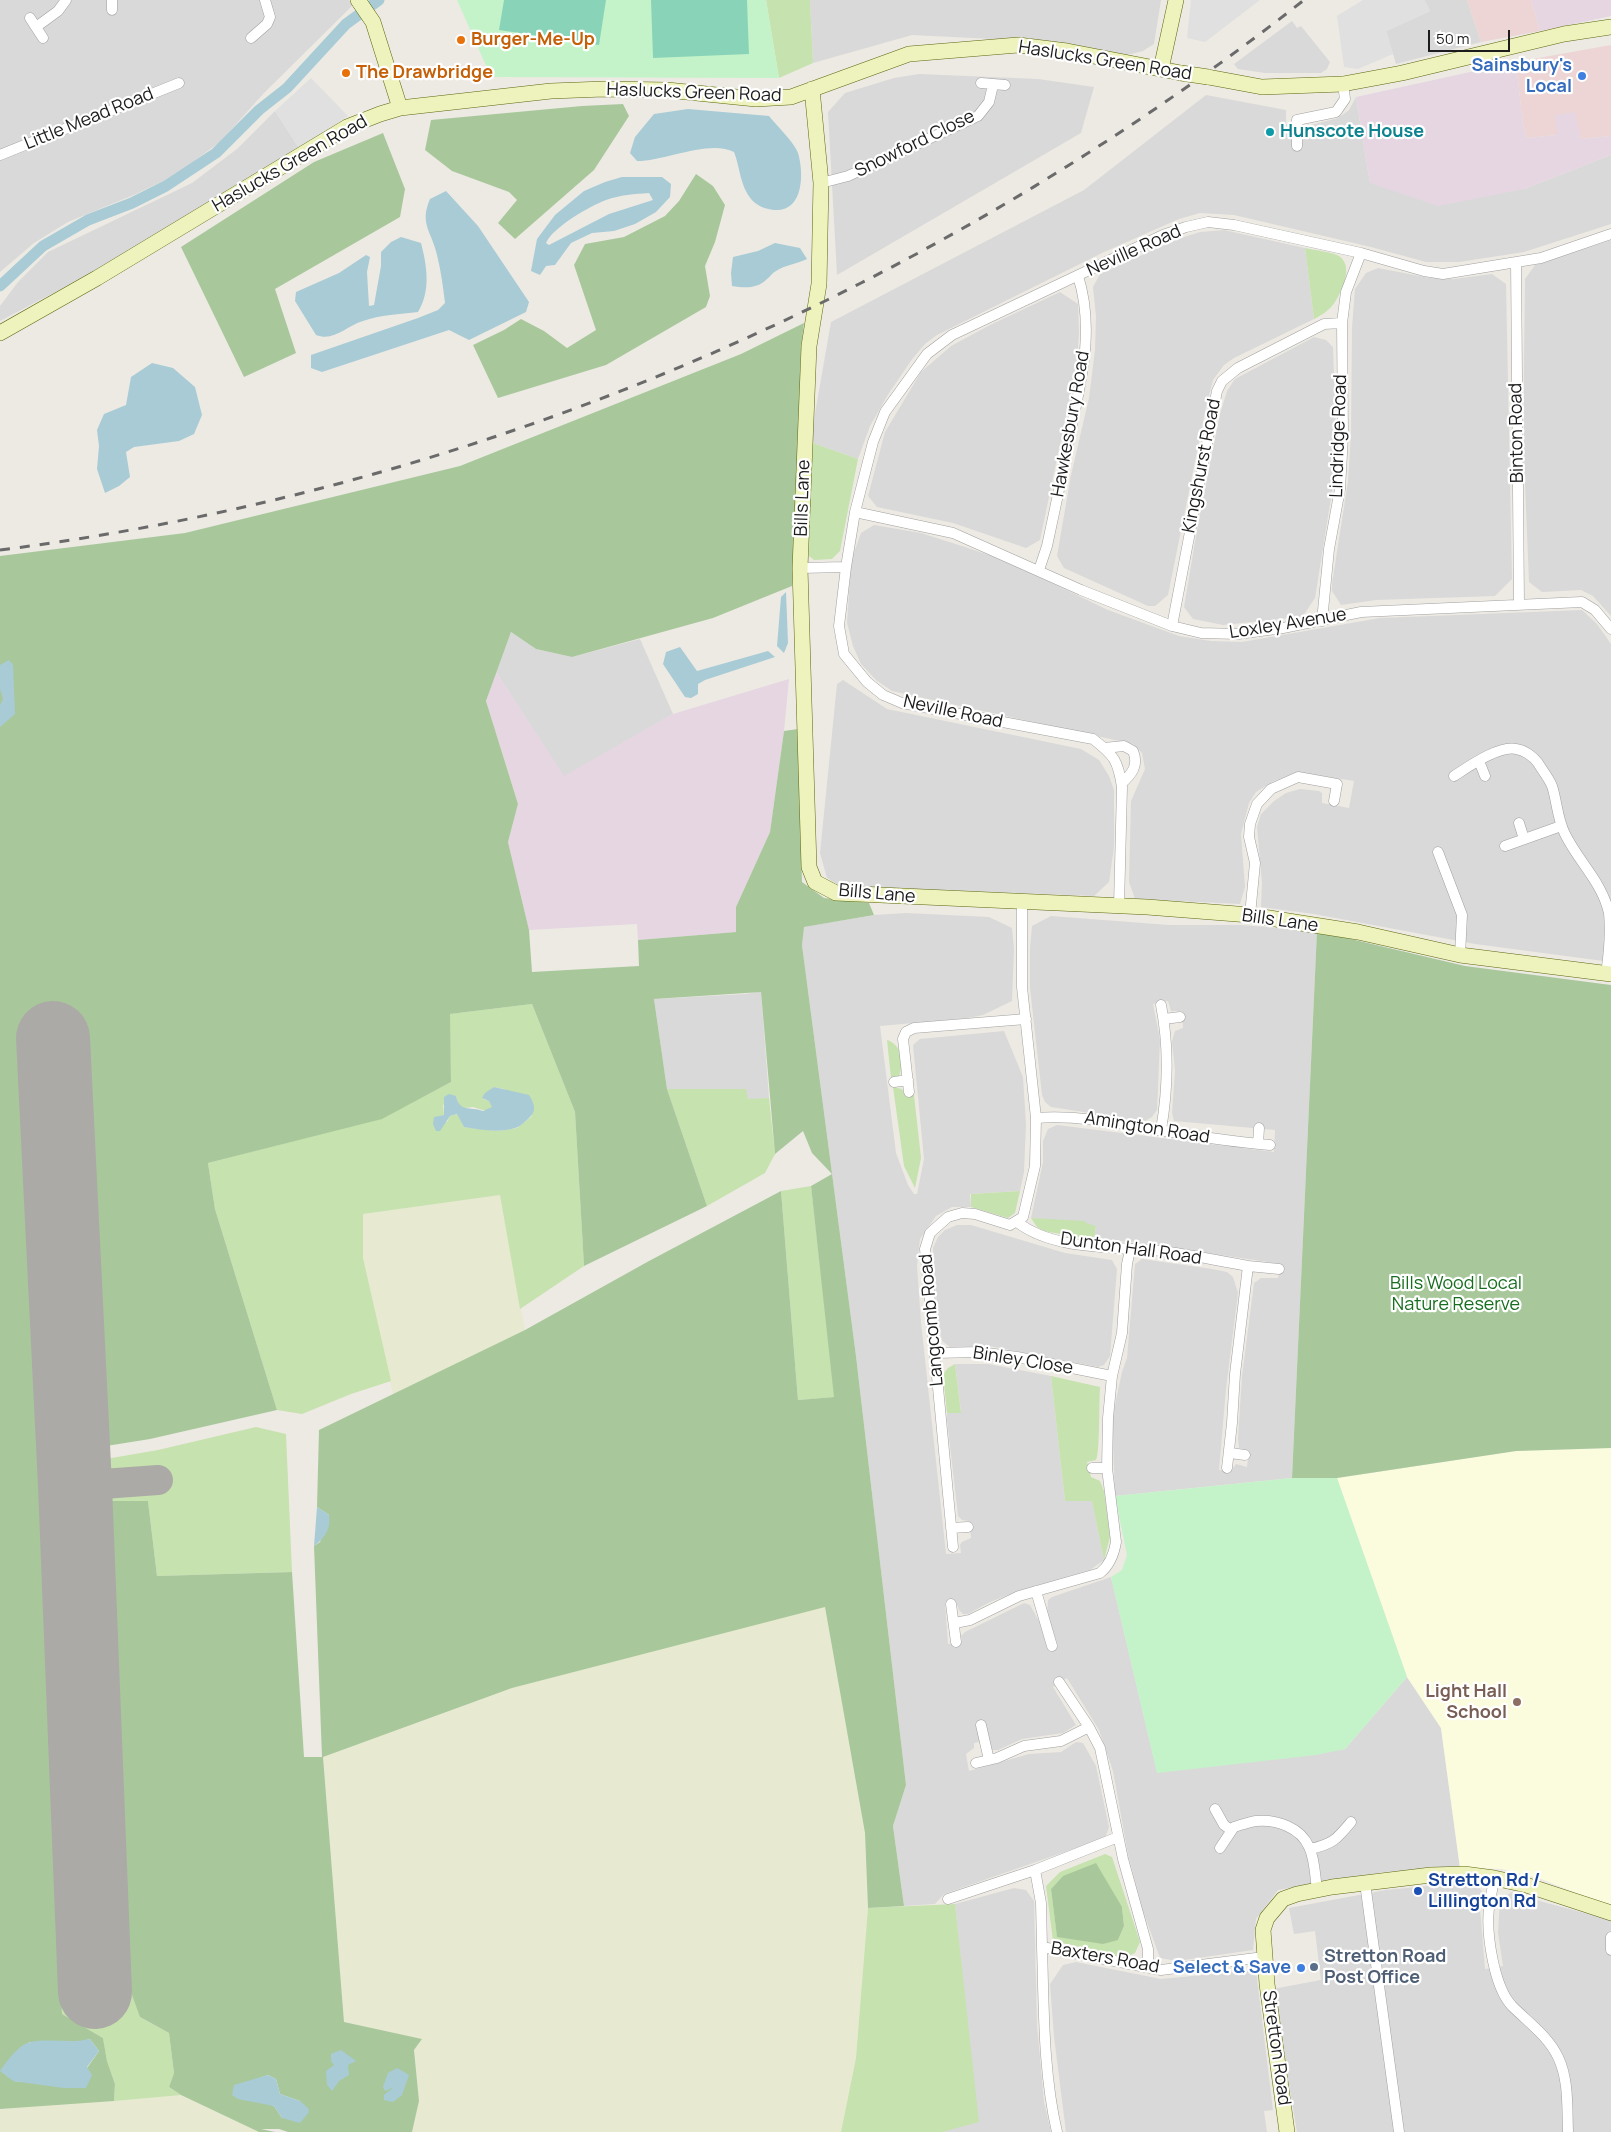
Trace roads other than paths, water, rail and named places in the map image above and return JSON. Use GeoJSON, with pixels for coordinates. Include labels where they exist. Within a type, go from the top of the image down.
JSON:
{"type":"FeatureCollection","features":[{"type":"Feature","properties":{"kind":"street"},"geometry":{"type":"LineString","coordinates":[[36,27],[58,11],[66,0]]}},
{"type":"Feature","properties":{"kind":"street"},"geometry":{"type":"LineString","coordinates":[[250,38],[267,24],[270,17],[265,0]]}},
{"type":"Feature","properties":{"kind":"street"},"geometry":{"type":"LineString","coordinates":[[1161,70],[1176,0]]}},
{"type":"Feature","properties":{"kind":"street"},"geometry":{"type":"LineString","coordinates":[[362,6],[373,22],[400,108]]}},
{"type":"Feature","properties":{"kind":"street"},"geometry":{"type":"LineString","coordinates":[[30,18],[43,38]]}},
{"type":"Feature","properties":{"kind":"street","name":"Haslucks Green Road"},"geometry":{"type":"LineString","coordinates":[[0,333],[97,278],[347,127],[400,108],[551,91],[667,90],[756,99],[791,97],[910,54],[1018,45],[1067,51],[1161,70],[1262,86],[1343,84],[1402,73],[1564,34],[1611,27]]}},
{"type":"Feature","properties":{"kind":"street","name":"Little Mead Road"},"geometry":{"type":"LineString","coordinates":[[0,155],[179,83]]}},
{"type":"Feature","properties":{"kind":"street","name":"Snowford Close"},"geometry":{"type":"LineString","coordinates":[[981,83],[1005,85]]}},
{"type":"Feature","properties":{"kind":"street"},"geometry":{"type":"LineString","coordinates":[[1298,146],[1297,120],[1336,112],[1345,99],[1343,84]]}},
{"type":"Feature","properties":{"kind":"street","name":"Snowford Close"},"geometry":{"type":"LineString","coordinates":[[821,184],[848,176],[978,116],[989,102],[993,85]]}},
{"type":"Feature","properties":{"kind":"street","name":"Bills Lane"},"geometry":{"type":"LineString","coordinates":[[812,89],[821,184],[818,284],[809,346],[800,568],[810,867],[815,882],[836,893],[1119,906],[1250,915],[1358,932],[1460,956],[1609,974]]}},
{"type":"Feature","properties":{"kind":"street","name":"Neville Road"},"geometry":{"type":"LineString","coordinates":[[1119,906],[1122,783],[1120,768],[1104,748],[1093,740],[902,704],[883,695],[867,682],[844,654],[839,626],[846,567],[855,512],[873,442],[885,412],[926,354],[952,335],[1163,235],[1208,222],[1234,225],[1361,253],[1424,271],[1443,274],[1541,258],[1611,234]]}},
{"type":"Feature","properties":{"kind":"street","name":"Lindridge Road"},"geometry":{"type":"LineString","coordinates":[[1322,620],[1329,549],[1340,489],[1343,436],[1342,323],[1346,292],[1361,253]]}},
{"type":"Feature","properties":{"kind":"street","name":"Binton Road"},"geometry":{"type":"LineString","coordinates":[[1516,262],[1519,604]]}},
{"type":"Feature","properties":{"kind":"street","name":"Hawkesbury Road"},"geometry":{"type":"LineString","coordinates":[[1039,570],[1047,546],[1083,376],[1086,332],[1084,297],[1078,276]]}},
{"type":"Feature","properties":{"kind":"street","name":"Kingshurst Road"},"geometry":{"type":"LineString","coordinates":[[1172,626],[1217,391],[1222,380],[1238,368],[1324,324],[1342,323]]}},
{"type":"Feature","properties":{"kind":"street","name":"Loxley Avenue"},"geometry":{"type":"LineString","coordinates":[[855,512],[953,533],[1081,590],[1172,626],[1201,632],[1238,634],[1361,612],[1582,602],[1595,610],[1611,629]]}},
{"type":"Feature","properties":{"kind":"street"},"geometry":{"type":"LineString","coordinates":[[800,568],[846,567]]}},
{"type":"Feature","properties":{"kind":"street","name":"Neville Road"},"geometry":{"type":"LineString","coordinates":[[1104,748],[1124,746],[1133,751],[1136,762],[1135,766],[1122,783]]}},
{"type":"Feature","properties":{"kind":"street"},"geometry":{"type":"LineString","coordinates":[[1454,776],[1498,752],[1514,748],[1525,752],[1536,760],[1551,785],[1561,826],[1575,852],[1597,882],[1609,910],[1611,931],[1609,974]]}},
{"type":"Feature","properties":{"kind":"street"},"geometry":{"type":"LineString","coordinates":[[1479,761],[1485,776]]}},
{"type":"Feature","properties":{"kind":"street"},"geometry":{"type":"LineString","coordinates":[[1250,915],[1255,863],[1250,837],[1250,824],[1257,804],[1271,789],[1298,777],[1337,784],[1334,801]]}},
{"type":"Feature","properties":{"kind":"street"},"geometry":{"type":"LineString","coordinates":[[1519,824],[1524,839]]}},
{"type":"Feature","properties":{"kind":"street"},"geometry":{"type":"LineString","coordinates":[[1505,846],[1561,826]]}},
{"type":"Feature","properties":{"kind":"street"},"geometry":{"type":"LineString","coordinates":[[1438,852],[1462,915],[1460,956]]}},
{"type":"Feature","properties":{"kind":"street"},"geometry":{"type":"LineString","coordinates":[[1016,1222],[1023,1217],[1035,1166],[1036,1118],[1022,987],[1022,901]]}},
{"type":"Feature","properties":{"kind":"street"},"geometry":{"type":"LineString","coordinates":[[1161,1005],[1167,1053],[1165,1106],[1161,1130]]}},
{"type":"Feature","properties":{"kind":"street"},"geometry":{"type":"LineString","coordinates":[[1164,1019],[1180,1017]]}},
{"type":"Feature","properties":{"kind":"street"},"geometry":{"type":"LineString","coordinates":[[909,1092],[903,1039],[906,1032],[914,1028],[1026,1019]]}},
{"type":"Feature","properties":{"kind":"street"},"geometry":{"type":"LineString","coordinates":[[894,1082],[908,1080]]}},
{"type":"Feature","properties":{"kind":"street","name":"Amington Road"},"geometry":{"type":"LineString","coordinates":[[1036,1118],[1064,1116],[1096,1118],[1161,1130],[1270,1145]]}},
{"type":"Feature","properties":{"kind":"street"},"geometry":{"type":"LineString","coordinates":[[1258,1144],[1259,1128]]}},
{"type":"Feature","properties":{"kind":"street","name":"Langcomb Road"},"geometry":{"type":"LineString","coordinates":[[953,1547],[925,1250],[930,1233],[948,1217],[962,1213],[975,1214],[1010,1225],[1016,1222]]}},
{"type":"Feature","properties":{"kind":"street","name":"Dunton Hall Road"},"geometry":{"type":"LineString","coordinates":[[1016,1222],[1024,1228],[1044,1236],[1078,1244],[1167,1252],[1248,1266],[1278,1269]]}},
{"type":"Feature","properties":{"kind":"street"},"geometry":{"type":"LineString","coordinates":[[955,1623],[970,1620],[1019,1596],[1100,1573],[1107,1568],[1114,1553],[1116,1542],[1107,1468],[1112,1376],[1122,1333],[1127,1264],[1130,1250]]}},
{"type":"Feature","properties":{"kind":"street"},"geometry":{"type":"LineString","coordinates":[[1227,1468],[1230,1453],[1235,1374],[1248,1266]]}},
{"type":"Feature","properties":{"kind":"street","name":"Binley Close"},"geometry":{"type":"LineString","coordinates":[[935,1352],[979,1352],[1112,1376]]}},
{"type":"Feature","properties":{"kind":"street"},"geometry":{"type":"LineString","coordinates":[[1230,1453],[1246,1455]]}},
{"type":"Feature","properties":{"kind":"street"},"geometry":{"type":"LineString","coordinates":[[1092,1468],[1107,1468]]}},
{"type":"Feature","properties":{"kind":"street"},"geometry":{"type":"LineString","coordinates":[[951,1528],[968,1527]]}},
{"type":"Feature","properties":{"kind":"street"},"geometry":{"type":"LineString","coordinates":[[1036,1591],[1052,1646]]}},
{"type":"Feature","properties":{"kind":"street"},"geometry":{"type":"LineString","coordinates":[[951,1604],[956,1642]]}},
{"type":"Feature","properties":{"kind":"street"},"geometry":{"type":"LineString","coordinates":[[1059,1682],[1089,1727],[1100,1748],[1118,1837],[1148,1949],[1148,1967]]}},
{"type":"Feature","properties":{"kind":"street"},"geometry":{"type":"LineString","coordinates":[[981,1725],[989,1760]]}},
{"type":"Feature","properties":{"kind":"street"},"geometry":{"type":"LineString","coordinates":[[976,1763],[989,1760],[1024,1746],[1061,1741],[1089,1727]]}},
{"type":"Feature","properties":{"kind":"street"},"geometry":{"type":"LineString","coordinates":[[1216,1809],[1224,1825],[1231,1830]]}},
{"type":"Feature","properties":{"kind":"street"},"geometry":{"type":"LineString","coordinates":[[1220,1848],[1234,1827],[1256,1821],[1270,1822],[1289,1826],[1303,1835],[1310,1849],[1318,1890],[1447,1873],[1494,1878],[1526,1885],[1611,1913]]}},
{"type":"Feature","properties":{"kind":"street"},"geometry":{"type":"LineString","coordinates":[[1310,1849],[1328,1845],[1338,1838],[1351,1822]]}},
{"type":"Feature","properties":{"kind":"street"},"geometry":{"type":"LineString","coordinates":[[948,1899],[1035,1870],[1118,1837]]}},
{"type":"Feature","properties":{"kind":"street"},"geometry":{"type":"LineString","coordinates":[[1035,1870],[1041,1903],[1042,1947]]}},
{"type":"Feature","properties":{"kind":"street"},"geometry":{"type":"LineString","coordinates":[[1494,1878],[1488,1910],[1495,1972],[1502,1994],[1541,2034],[1559,2058],[1564,2072],[1567,2092],[1568,2132]]}},
{"type":"Feature","properties":{"kind":"street"},"geometry":{"type":"LineString","coordinates":[[1365,1883],[1399,2132]]}},
{"type":"Feature","properties":{"kind":"street","name":"Stretton Road"},"geometry":{"type":"LineString","coordinates":[[1287,2132],[1264,1957],[1263,1930],[1266,1918],[1283,1899],[1318,1890]]}},
{"type":"Feature","properties":{"kind":"street"},"geometry":{"type":"LineString","coordinates":[[1611,1937],[1611,1950]]}},
{"type":"Feature","properties":{"kind":"street","name":"Baxters Road"},"geometry":{"type":"LineString","coordinates":[[1057,2132],[1052,2112],[1046,2042],[1042,1947],[1161,1970],[1264,1957]]}},
{"type":"Feature","properties":{"kind":"water"},"geometry":{"type":"Polygon","coordinates":[[[688,109],[769,116],[796,149],[800,161],[800,190],[791,205],[784,209],[774,210],[761,207],[753,201],[747,194],[742,182],[734,152],[724,149],[700,149],[661,158],[637,161],[630,153],[635,137],[654,114],[688,109]]]}},
{"type":"Feature","properties":{"kind":"water"},"geometry":{"type":"Polygon","coordinates":[[[622,177],[662,177],[671,184],[670,197],[656,212],[635,224],[614,231],[592,233],[571,243],[555,265],[546,266],[540,275],[531,271],[537,239],[555,215],[584,191],[622,177]],[[649,193],[606,200],[564,224],[556,230],[546,243],[549,245],[609,214],[653,200],[649,193]]]}},
{"type":"Feature","properties":{"kind":"water"},"geometry":{"type":"Polygon","coordinates":[[[446,191],[478,226],[529,302],[526,312],[469,340],[449,330],[322,372],[311,368],[311,355],[418,318],[438,310],[445,303],[442,279],[435,247],[426,222],[426,215],[430,199],[446,191]]]}},
{"type":"Feature","properties":{"kind":"water"},"geometry":{"type":"Polygon","coordinates":[[[401,237],[421,243],[427,278],[425,296],[418,312],[370,319],[357,323],[334,335],[322,337],[316,335],[295,301],[296,292],[339,273],[366,255],[370,257],[367,272],[369,306],[374,305],[381,266],[381,252],[391,242],[401,237]]]}},
{"type":"Feature","properties":{"kind":"water"},"geometry":{"type":"Polygon","coordinates":[[[775,243],[800,248],[807,259],[779,269],[759,285],[746,287],[732,286],[733,257],[758,251],[775,243]]]}},
{"type":"Feature","properties":{"kind":"water"},"geometry":{"type":"Polygon","coordinates":[[[152,363],[173,368],[195,387],[202,415],[194,434],[179,441],[134,447],[126,452],[130,477],[119,486],[105,493],[97,469],[99,446],[97,430],[104,414],[126,405],[131,377],[152,363]]]}},
{"type":"Feature","properties":{"kind":"water"},"geometry":{"type":"Polygon","coordinates":[[[786,592],[788,643],[784,653],[777,646],[781,597],[786,592]]]}},
{"type":"Feature","properties":{"kind":"water"},"geometry":{"type":"Polygon","coordinates":[[[680,647],[697,671],[768,651],[775,657],[705,680],[698,684],[698,694],[691,698],[685,697],[663,664],[666,652],[680,647]]]}},
{"type":"Feature","properties":{"kind":"water"},"geometry":{"type":"Polygon","coordinates":[[[9,660],[13,665],[15,714],[0,727],[0,705],[3,699],[0,689],[0,665],[9,660]]]}},
{"type":"Feature","properties":{"kind":"water"},"geometry":{"type":"Polygon","coordinates":[[[494,1087],[529,1095],[534,1108],[531,1116],[522,1124],[509,1130],[490,1130],[464,1127],[457,1114],[450,1116],[440,1131],[436,1131],[433,1124],[434,1117],[444,1115],[444,1097],[449,1094],[456,1096],[463,1107],[483,1111],[492,1107],[489,1101],[482,1098],[485,1093],[494,1087]]]}},
{"type":"Feature","properties":{"kind":"water"},"geometry":{"type":"Polygon","coordinates":[[[317,1507],[329,1515],[329,1525],[324,1536],[314,1546],[317,1507]]]}},
{"type":"Feature","properties":{"kind":"water"},"geometry":{"type":"Polygon","coordinates":[[[90,2039],[99,2051],[87,2067],[92,2075],[86,2088],[64,2088],[13,2081],[0,2071],[14,2054],[27,2043],[90,2039]]]}},
{"type":"Feature","properties":{"kind":"water"},"geometry":{"type":"Polygon","coordinates":[[[341,2050],[356,2061],[348,2065],[349,2075],[339,2081],[332,2091],[327,2085],[326,2071],[334,2065],[331,2061],[331,2054],[341,2050]]]}},
{"type":"Feature","properties":{"kind":"water"},"geometry":{"type":"Polygon","coordinates":[[[397,2068],[409,2075],[402,2095],[393,2102],[384,2100],[384,2095],[394,2087],[385,2091],[383,2087],[388,2073],[397,2068]]]}},
{"type":"Feature","properties":{"kind":"water"},"geometry":{"type":"Polygon","coordinates":[[[268,2075],[276,2079],[280,2094],[300,2101],[308,2108],[309,2112],[300,2123],[282,2118],[274,2106],[238,2099],[232,2095],[234,2085],[268,2075]]]}},
{"type":"Feature","properties":{"kind":"waterway"},"geometry":{"type":"LineString","coordinates":[[0,286],[43,246],[88,220],[132,203],[166,186],[216,153],[259,110],[287,88],[346,24],[379,0]]}},
{"type":"Feature","properties":{"kind":"railway"},"geometry":{"type":"LineString","coordinates":[[0,550],[177,521],[351,480],[522,427],[689,363],[851,288],[1008,202],[1159,106],[1304,0]]}},
{"type":"Feature","properties":{"kind":"place","name":"Burger-Me-Up"},"geometry":{"type":"Point","coordinates":[461,40]}},
{"type":"Feature","properties":{"kind":"place","name":"The Drawbridge"},"geometry":{"type":"Point","coordinates":[346,73]}},
{"type":"Feature","properties":{"kind":"place","name":"Sainsbury's Local"},"geometry":{"type":"Point","coordinates":[1582,76]}},
{"type":"Feature","properties":{"kind":"place","name":"Hunscote House"},"geometry":{"type":"Point","coordinates":[1270,132]}},
{"type":"Feature","properties":{"kind":"place","name":"Light Hall School"},"geometry":{"type":"Point","coordinates":[1517,1702]}},
{"type":"Feature","properties":{"kind":"place","name":"Stretton Rd / Lillington Rd"},"geometry":{"type":"Point","coordinates":[1418,1891]}},
{"type":"Feature","properties":{"kind":"place","name":"Stretton Road Post Office"},"geometry":{"type":"Point","coordinates":[1314,1967]}},
{"type":"Feature","properties":{"kind":"place","name":"Select & Save"},"geometry":{"type":"Point","coordinates":[1301,1968]}},
{"type":"Feature","properties":{"kind":"park label","name":"Bills Wood Local Nature Reserve"},"geometry":{"type":"Point","coordinates":[1456,1294]}}]}
